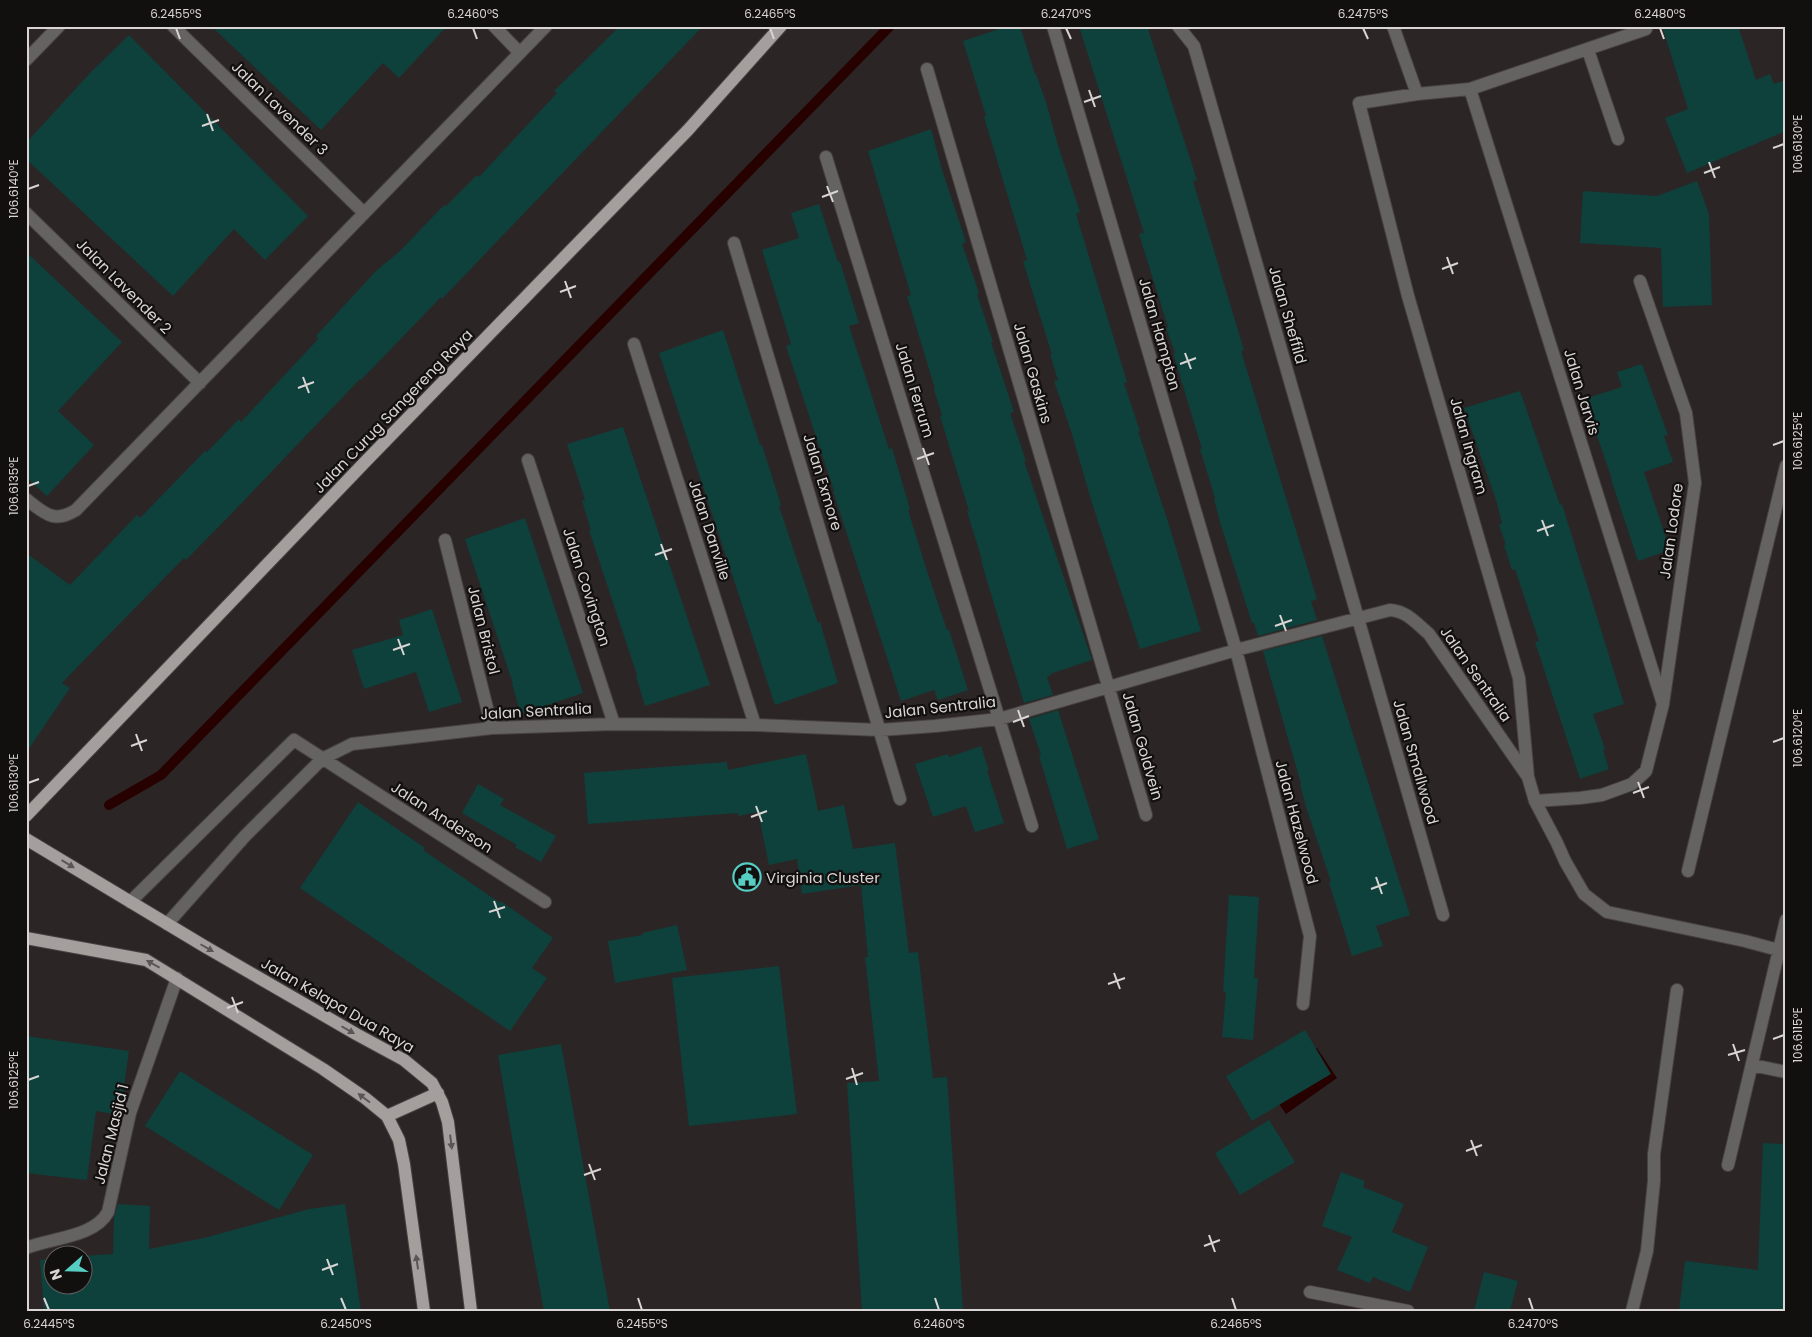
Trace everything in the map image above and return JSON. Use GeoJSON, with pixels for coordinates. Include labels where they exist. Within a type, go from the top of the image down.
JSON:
{"type":"FeatureCollection","features":[{"type":"Feature","properties":{"kind":"main road","name":"Jalan Curug Sangereng Raya"},"geometry":{"type":"LineString","coordinates":[[26,816],[366,461],[688,130],[781,26]]}},
{"type":"Feature","properties":{"kind":"main road","name":"Jalan Kelapa Dua Raya"},"geometry":{"type":"LineString","coordinates":[[26,839],[167,924],[404,1060],[432,1083],[438,1093],[448,1122],[471,1311]]}},
{"type":"Feature","properties":{"kind":"main road"},"geometry":{"type":"LineString","coordinates":[[26,938],[146,960],[323,1069],[366,1098],[387,1116],[399,1140],[404,1164],[424,1311]]}},
{"type":"Feature","properties":{"kind":"main road"},"geometry":{"type":"LineString","coordinates":[[387,1116],[438,1093]]}},
{"type":"Feature","properties":{"kind":"street"},"geometry":{"type":"LineString","coordinates":[[26,60],[59,26]]}},
{"type":"Feature","properties":{"kind":"street","name":"Jalan Lavender 3"},"geometry":{"type":"LineString","coordinates":[[173,26],[364,213]]}},
{"type":"Feature","properties":{"kind":"street"},"geometry":{"type":"LineString","coordinates":[[494,26],[520,52]]}},
{"type":"Feature","properties":{"kind":"street"},"geometry":{"type":"LineString","coordinates":[[26,500],[52,517],[64,516],[76,510],[546,26]]}},
{"type":"Feature","properties":{"kind":"street","name":"Jalan Hampton"},"geometry":{"type":"LineString","coordinates":[[1053,26],[1236,650]]}},
{"type":"Feature","properties":{"kind":"street","name":"Jalan Sheffild"},"geometry":{"type":"LineString","coordinates":[[1178,26],[1194,46],[1358,618]]}},
{"type":"Feature","properties":{"kind":"street"},"geometry":{"type":"LineString","coordinates":[[1393,26],[1417,94],[1470,90],[1646,28]]}},
{"type":"Feature","properties":{"kind":"street"},"geometry":{"type":"LineString","coordinates":[[1588,50],[1618,139]]}},
{"type":"Feature","properties":{"kind":"street","name":"Jalan Gaskins"},"geometry":{"type":"LineString","coordinates":[[927,68],[1108,686]]}},
{"type":"Feature","properties":{"kind":"street","name":"Jalan Jarvis"},"geometry":{"type":"LineString","coordinates":[[1470,90],[1663,704]]}},
{"type":"Feature","properties":{"kind":"street","name":"Jalan Ingram"},"geometry":{"type":"LineString","coordinates":[[1417,94],[1359,103],[1408,296],[1519,678],[1528,777],[1535,801],[1584,894],[1607,912],[1745,941],[1782,951]]}},
{"type":"Feature","properties":{"kind":"street","name":"Jalan Ferrum"},"geometry":{"type":"LineString","coordinates":[[826,157],[1032,826]]}},
{"type":"Feature","properties":{"kind":"street","name":"Jalan Lavender 2"},"geometry":{"type":"LineString","coordinates":[[26,213],[200,383]]}},
{"type":"Feature","properties":{"kind":"street","name":"Jalan Exmore"},"geometry":{"type":"LineString","coordinates":[[734,243],[900,800]]}},
{"type":"Feature","properties":{"kind":"street","name":"Jalan Lodore"},"geometry":{"type":"LineString","coordinates":[[1535,801],[1602,795],[1632,784],[1646,771],[1663,704],[1696,483],[1686,413],[1640,281]]}},
{"type":"Feature","properties":{"kind":"street","name":"Jalan Danville"},"geometry":{"type":"LineString","coordinates":[[634,344],[755,725]]}},
{"type":"Feature","properties":{"kind":"street","name":"Jalan Covington"},"geometry":{"type":"LineString","coordinates":[[528,460],[614,724]]}},
{"type":"Feature","properties":{"kind":"street"},"geometry":{"type":"LineString","coordinates":[[1688,871],[1786,466]]}},
{"type":"Feature","properties":{"kind":"street","name":"Jalan Bristol"},"geometry":{"type":"LineString","coordinates":[[445,540],[492,728]]}},
{"type":"Feature","properties":{"kind":"street","name":"Jalan Sentralia"},"geometry":{"type":"LineString","coordinates":[[167,924],[245,836],[322,759],[352,744],[492,728],[614,724],[755,725],[880,730],[999,719],[1236,650],[1390,610],[1407,615],[1428,634],[1528,777]]}},
{"type":"Feature","properties":{"kind":"street","name":"Jalan Smallwood"},"geometry":{"type":"LineString","coordinates":[[1358,618],[1443,915]]}},
{"type":"Feature","properties":{"kind":"street","name":"Jalan Hazelwood"},"geometry":{"type":"LineString","coordinates":[[1236,650],[1310,936],[1303,1004]]}},
{"type":"Feature","properties":{"kind":"street","name":"Jalan Goldvein"},"geometry":{"type":"LineString","coordinates":[[1108,686],[1146,814]]}},
{"type":"Feature","properties":{"kind":"street","name":"Jalan Anderson"},"geometry":{"type":"LineString","coordinates":[[130,902],[294,740],[545,902]]}},
{"type":"Feature","properties":{"kind":"street"},"geometry":{"type":"LineString","coordinates":[[1728,1165],[1782,951],[1786,920]]}},
{"type":"Feature","properties":{"kind":"street","name":"Jalan Masjid 1"},"geometry":{"type":"LineString","coordinates":[[26,1248],[91,1229],[105,1218],[108,1212],[130,1113],[177,978]]}},
{"type":"Feature","properties":{"kind":"street"},"geometry":{"type":"LineString","coordinates":[[1632,1311],[1647,1252],[1654,1181],[1654,1154],[1677,990]]}},
{"type":"Feature","properties":{"kind":"street"},"geometry":{"type":"LineString","coordinates":[[1752,1065],[1786,1072]]}},
{"type":"Feature","properties":{"kind":"street"},"geometry":{"type":"LineString","coordinates":[[1310,1292],[1408,1311]]}},
{"type":"Feature","properties":{"kind":"shaded area"},"geometry":{"type":"Polygon","coordinates":[[[1317,1048],[1337,1078],[1286,1114],[1265,1084],[1317,1048]]]}},
{"type":"Feature","properties":{"kind":"building"},"geometry":{"type":"Polygon","coordinates":[[[211,26],[447,26],[399,78],[383,63],[321,130],[211,26]]]}},
{"type":"Feature","properties":{"kind":"building"},"geometry":{"type":"Polygon","coordinates":[[[620,26],[703,26],[442,299],[441,297],[186,560],[184,558],[62,683],[70,688],[26,753],[26,553],[70,585],[137,515],[140,518],[205,451],[207,452],[239,419],[241,422],[318,339],[316,336],[377,270],[399,252],[444,205],[446,206],[477,175],[479,177],[557,93],[554,91],[620,26]]]}},
{"type":"Feature","properties":{"kind":"building"},"geometry":{"type":"Polygon","coordinates":[[[1008,26],[1020,26],[1046,102],[1080,212],[1076,214],[1127,382],[1124,383],[1140,431],[1138,431],[1201,631],[1140,649],[1054,381],[1058,380],[1050,355],[1052,355],[1023,261],[1027,260],[963,41],[1008,26]]]}},
{"type":"Feature","properties":{"kind":"building"},"geometry":{"type":"Polygon","coordinates":[[[1079,26],[1147,26],[1197,180],[1193,181],[1244,350],[1241,351],[1317,599],[1311,601],[1317,620],[1258,636],[1254,623],[1252,623],[1220,522],[1215,498],[1200,449],[1202,449],[1166,328],[1168,327],[1139,234],[1144,233],[1079,26]]]}},
{"type":"Feature","properties":{"kind":"building"},"geometry":{"type":"Polygon","coordinates":[[[1662,26],[1738,26],[1756,80],[1770,74],[1774,84],[1786,80],[1786,131],[1687,173],[1665,118],[1688,109],[1662,26]]]}},
{"type":"Feature","properties":{"kind":"building"},"geometry":{"type":"Polygon","coordinates":[[[129,35],[308,216],[265,260],[234,229],[173,296],[26,159],[26,143],[90,73],[129,35]]]}},
{"type":"Feature","properties":{"kind":"building"},"geometry":{"type":"Polygon","coordinates":[[[931,129],[943,173],[966,242],[962,244],[979,293],[977,294],[993,342],[991,342],[1014,412],[1010,413],[1026,461],[1024,461],[1092,660],[1050,674],[1047,677],[1053,695],[1024,703],[940,416],[942,415],[935,389],[907,296],[911,295],[868,151],[931,129]]]}},
{"type":"Feature","properties":{"kind":"building"},"geometry":{"type":"Polygon","coordinates":[[[1697,181],[1709,214],[1712,305],[1663,307],[1661,248],[1580,243],[1583,191],[1657,196],[1697,181]]]}},
{"type":"Feature","properties":{"kind":"building"},"geometry":{"type":"Polygon","coordinates":[[[819,204],[859,323],[849,326],[889,449],[892,448],[910,509],[908,510],[927,571],[947,630],[949,630],[968,690],[938,700],[934,690],[901,701],[786,346],[791,344],[762,250],[799,238],[791,213],[819,204]]]}},
{"type":"Feature","properties":{"kind":"building"},"geometry":{"type":"Polygon","coordinates":[[[26,252],[122,342],[58,411],[94,445],[47,496],[26,477],[26,252]]]}},
{"type":"Feature","properties":{"kind":"building"},"geometry":{"type":"Polygon","coordinates":[[[723,330],[760,445],[762,445],[781,505],[779,506],[818,623],[820,622],[838,683],[775,705],[659,353],[723,330]]]}},
{"type":"Feature","properties":{"kind":"building"},"geometry":{"type":"Polygon","coordinates":[[[1642,364],[1668,435],[1664,436],[1673,462],[1644,472],[1670,550],[1638,561],[1584,399],[1622,387],[1617,372],[1642,364]]]}},
{"type":"Feature","properties":{"kind":"building"},"geometry":{"type":"Polygon","coordinates":[[[1520,391],[1560,505],[1562,504],[1624,704],[1593,714],[1605,749],[1603,750],[1609,769],[1580,779],[1535,642],[1539,641],[1515,569],[1512,570],[1504,545],[1506,545],[1499,525],[1502,524],[1497,503],[1464,408],[1520,391]]]}},
{"type":"Feature","properties":{"kind":"building"},"geometry":{"type":"Polygon","coordinates":[[[623,427],[710,685],[645,706],[637,675],[589,530],[591,530],[582,501],[585,500],[567,444],[623,427]]]}},
{"type":"Feature","properties":{"kind":"building"},"geometry":{"type":"Polygon","coordinates":[[[525,518],[583,693],[521,714],[513,684],[465,539],[525,518]]]}},
{"type":"Feature","properties":{"kind":"building"},"geometry":{"type":"Polygon","coordinates":[[[432,609],[462,702],[429,712],[416,672],[364,689],[352,650],[403,635],[399,620],[432,609]]]}},
{"type":"Feature","properties":{"kind":"building"},"geometry":{"type":"Polygon","coordinates":[[[1322,636],[1410,915],[1376,926],[1383,946],[1352,956],[1329,883],[1331,882],[1306,807],[1263,651],[1322,636]]]}},
{"type":"Feature","properties":{"kind":"building"},"geometry":{"type":"Polygon","coordinates":[[[1058,710],[1099,839],[1067,849],[1029,719],[1058,710]]]}},
{"type":"Feature","properties":{"kind":"building"},"geometry":{"type":"Polygon","coordinates":[[[981,746],[1004,823],[975,832],[966,806],[933,817],[915,764],[948,754],[949,757],[981,746]]]}},
{"type":"Feature","properties":{"kind":"building"},"geometry":{"type":"Polygon","coordinates":[[[806,754],[818,811],[844,805],[853,849],[895,843],[909,953],[918,952],[933,1078],[947,1077],[963,1311],[862,1311],[847,1083],[879,1081],[865,957],[868,957],[861,885],[802,894],[797,859],[769,865],[758,812],[738,816],[738,813],[588,824],[584,773],[727,762],[728,770],[806,754]]]}},
{"type":"Feature","properties":{"kind":"building"},"geometry":{"type":"Polygon","coordinates":[[[478,784],[504,799],[500,805],[556,836],[541,862],[515,847],[517,845],[462,813],[478,784]]]}},
{"type":"Feature","properties":{"kind":"building"},"geometry":{"type":"Polygon","coordinates":[[[358,802],[425,848],[423,850],[553,938],[532,968],[547,978],[510,1031],[300,888],[358,802]]]}},
{"type":"Feature","properties":{"kind":"building"},"geometry":{"type":"Polygon","coordinates":[[[1229,895],[1259,897],[1254,978],[1258,978],[1253,1040],[1222,1037],[1226,992],[1223,992],[1229,895]]]}},
{"type":"Feature","properties":{"kind":"building"},"geometry":{"type":"Polygon","coordinates":[[[677,925],[687,970],[615,983],[608,941],[642,935],[642,933],[677,925]]]}},
{"type":"Feature","properties":{"kind":"building"},"geometry":{"type":"Polygon","coordinates":[[[779,966],[797,1114],[689,1126],[672,978],[779,966]]]}},
{"type":"Feature","properties":{"kind":"building"},"geometry":{"type":"Polygon","coordinates":[[[1305,1030],[1331,1074],[1252,1121],[1226,1076],[1305,1030]]]}},
{"type":"Feature","properties":{"kind":"building"},"geometry":{"type":"Polygon","coordinates":[[[26,1036],[129,1051],[120,1115],[96,1111],[87,1180],[26,1173],[26,1036]]]}},
{"type":"Feature","properties":{"kind":"building"},"geometry":{"type":"Polygon","coordinates":[[[561,1044],[610,1311],[544,1311],[514,1149],[498,1055],[561,1044]]]}},
{"type":"Feature","properties":{"kind":"building"},"geometry":{"type":"Polygon","coordinates":[[[180,1071],[313,1155],[279,1210],[145,1126],[180,1071]]]}},
{"type":"Feature","properties":{"kind":"building"},"geometry":{"type":"Polygon","coordinates":[[[1269,1120],[1295,1162],[1240,1195],[1215,1153],[1269,1120]]]}},
{"type":"Feature","properties":{"kind":"building"},"geometry":{"type":"Polygon","coordinates":[[[1763,1143],[1786,1144],[1786,1311],[1679,1311],[1685,1261],[1758,1270],[1763,1143]]]}},
{"type":"Feature","properties":{"kind":"building"},"geometry":{"type":"Polygon","coordinates":[[[1341,1172],[1365,1181],[1363,1187],[1404,1204],[1392,1232],[1428,1247],[1410,1292],[1373,1277],[1370,1283],[1337,1270],[1352,1237],[1322,1226],[1341,1172]]]}},
{"type":"Feature","properties":{"kind":"building"},"geometry":{"type":"Polygon","coordinates":[[[118,1204],[150,1206],[149,1249],[204,1238],[309,1209],[345,1204],[361,1311],[44,1311],[43,1294],[92,1294],[92,1255],[113,1254],[114,1217],[118,1204]]]}},
{"type":"Feature","properties":{"kind":"building"},"geometry":{"type":"Polygon","coordinates":[[[40,1260],[42,1260],[42,1286],[40,1260]]]}},
{"type":"Feature","properties":{"kind":"building"},"geometry":{"type":"Polygon","coordinates":[[[1484,1272],[1518,1281],[1510,1311],[1474,1311],[1484,1272]]]}},
{"type":"Feature","properties":{"kind":"waterway"},"geometry":{"type":"LineString","coordinates":[[109,805],[161,775],[890,26]]}},
{"type":"Feature","properties":{"kind":"place","name":"Virginia Cluster"},"geometry":{"type":"Point","coordinates":[747,877]}}]}
